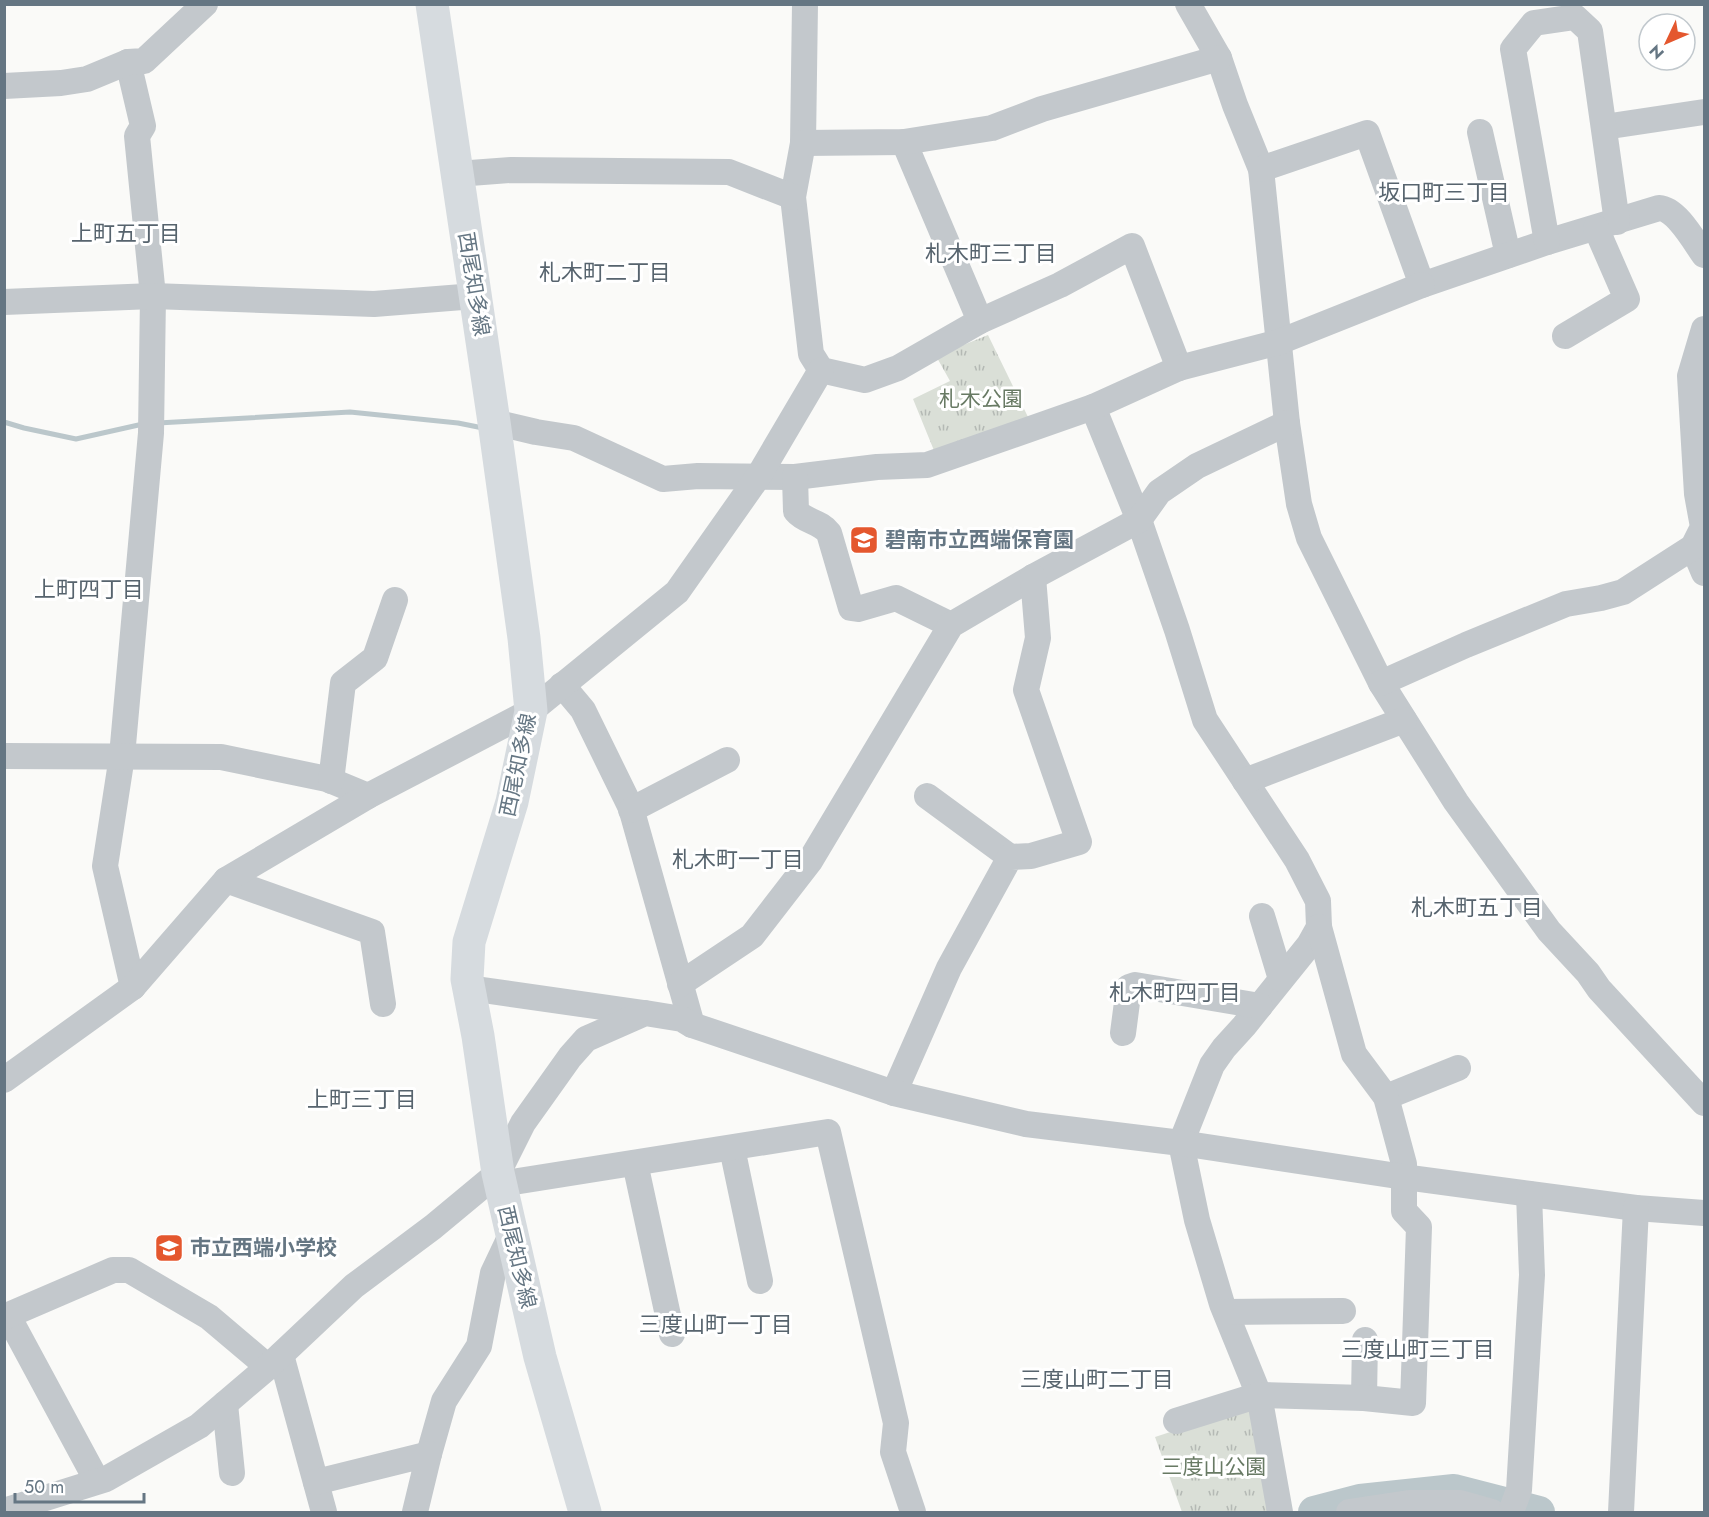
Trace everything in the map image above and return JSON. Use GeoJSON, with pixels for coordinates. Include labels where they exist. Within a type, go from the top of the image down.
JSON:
{"type":"FeatureCollection","features":[{"type":"Feature","properties":{"kind":"main road","name":"西尾知多線"},"geometry":{"type":"LineString","coordinates":[[432,4],[494,422],[524,638],[531,711],[512,801],[469,942],[467,979],[478,1036],[499,1178],[540,1357],[585,1512]]}},
{"type":"Feature","properties":{"kind":"street"},"geometry":{"type":"LineString","coordinates":[[4,86],[61,83],[87,79],[128,62],[144,61],[205,4]]}},
{"type":"Feature","properties":{"kind":"street"},"geometry":{"type":"LineString","coordinates":[[806,4],[803,143],[793,197],[811,354],[821,370],[865,380],[898,368],[981,321],[1060,285],[1132,246],[1179,368]]}},
{"type":"Feature","properties":{"kind":"street"},"geometry":{"type":"LineString","coordinates":[[1188,4],[1220,58],[1235,105],[1261,169],[1287,423],[1299,504],[1310,538],[1381,682],[1456,802],[1549,931],[1704,1103]]}},
{"type":"Feature","properties":{"kind":"street"},"geometry":{"type":"LineString","coordinates":[[1547,242],[1514,49],[1534,23],[1575,17],[1590,31],[1604,127],[1606,225],[1627,299],[1565,336]]}},
{"type":"Feature","properties":{"kind":"street"},"geometry":{"type":"LineString","coordinates":[[803,143],[904,142],[992,128],[1042,109],[1220,58]]}},
{"type":"Feature","properties":{"kind":"street"},"geometry":{"type":"LineString","coordinates":[[128,62],[143,126],[137,135],[153,296],[151,433],[122,756],[105,866],[133,987]]}},
{"type":"Feature","properties":{"kind":"street"},"geometry":{"type":"LineString","coordinates":[[1604,127],[1704,112]]}},
{"type":"Feature","properties":{"kind":"street"},"geometry":{"type":"LineString","coordinates":[[1480,132],[1508,255]]}},
{"type":"Feature","properties":{"kind":"street"},"geometry":{"type":"LineString","coordinates":[[1261,169],[1367,134],[1422,285]]}},
{"type":"Feature","properties":{"kind":"street"},"geometry":{"type":"LineString","coordinates":[[904,142],[981,321]]}},
{"type":"Feature","properties":{"kind":"street"},"geometry":{"type":"LineString","coordinates":[[457,174],[511,170],[729,172],[793,197]]}},
{"type":"Feature","properties":{"kind":"street"},"geometry":{"type":"LineString","coordinates":[[494,422],[574,438],[663,479],[698,476],[795,477],[877,467],[927,465],[1093,406],[1179,368],[1279,342],[1422,285],[1547,242],[1659,208],[1667,208],[1675,214],[1704,255]]}},
{"type":"Feature","properties":{"kind":"street"},"geometry":{"type":"LineString","coordinates":[[4,302],[153,296],[374,304],[476,296]]}},
{"type":"Feature","properties":{"kind":"street"},"geometry":{"type":"LineString","coordinates":[[1704,329],[1690,376],[1696,494],[1704,573]]}},
{"type":"Feature","properties":{"kind":"street"},"geometry":{"type":"LineString","coordinates":[[4,1080],[133,987],[226,880],[368,796],[531,711],[677,592],[758,477],[821,370]]}},
{"type":"Feature","properties":{"kind":"street"},"geometry":{"type":"LineString","coordinates":[[1093,406],[1139,520],[1177,630],[1204,720],[1297,860],[1318,901],[1319,927],[1354,1054],[1386,1097],[1404,1164],[1404,1211],[1419,1227],[1413,1403],[1364,1398],[1260,1395],[1176,1421]]}},
{"type":"Feature","properties":{"kind":"street"},"geometry":{"type":"LineString","coordinates":[[680,984],[752,936],[810,861],[951,625],[1033,577],[1139,520],[1158,492],[1197,466],[1287,423]]}},
{"type":"Feature","properties":{"kind":"street"},"geometry":{"type":"LineString","coordinates":[[795,477],[796,511],[800,516],[824,526],[829,533],[851,608],[858,609],[896,598],[951,625]]}},
{"type":"Feature","properties":{"kind":"street"},"geometry":{"type":"LineString","coordinates":[[1381,682],[1566,604],[1623,592],[1700,534]]}},
{"type":"Feature","properties":{"kind":"street"},"geometry":{"type":"LineString","coordinates":[[927,796],[1010,857],[1031,856],[1079,842],[1026,690],[1038,638],[1033,577]]}},
{"type":"Feature","properties":{"kind":"street"},"geometry":{"type":"LineString","coordinates":[[331,781],[343,683],[375,658],[395,600]]}},
{"type":"Feature","properties":{"kind":"street"},"geometry":{"type":"LineString","coordinates":[[562,685],[583,710],[632,810],[692,1025]]}},
{"type":"Feature","properties":{"kind":"street"},"geometry":{"type":"LineString","coordinates":[[1245,781],[1404,720]]}},
{"type":"Feature","properties":{"kind":"street"},"geometry":{"type":"LineString","coordinates":[[4,756],[221,757],[331,781],[368,796]]}},
{"type":"Feature","properties":{"kind":"street"},"geometry":{"type":"LineString","coordinates":[[632,810],[728,760]]}},
{"type":"Feature","properties":{"kind":"street"},"geometry":{"type":"LineString","coordinates":[[894,1093],[949,968],[1010,857]]}},
{"type":"Feature","properties":{"kind":"street"},"geometry":{"type":"LineString","coordinates":[[226,880],[372,932],[383,1004]]}},
{"type":"Feature","properties":{"kind":"street"},"geometry":{"type":"LineString","coordinates":[[1262,916],[1281,979]]}},
{"type":"Feature","properties":{"kind":"street"},"geometry":{"type":"LineString","coordinates":[[1280,1512],[1260,1395],[1226,1312],[1197,1220],[1181,1143],[1212,1065],[1309,945],[1319,927]]}},
{"type":"Feature","properties":{"kind":"street"},"geometry":{"type":"LineString","coordinates":[[1123,1033],[1129,987],[1135,984],[1260,1006]]}},
{"type":"Feature","properties":{"kind":"street"},"geometry":{"type":"LineString","coordinates":[[469,988],[682,1019],[692,1025],[894,1093],[1026,1124],[1181,1143],[1404,1178],[1636,1209],[1704,1213]]}},
{"type":"Feature","properties":{"kind":"street"},"geometry":{"type":"LineString","coordinates":[[4,1511],[106,1479],[199,1426],[275,1361],[354,1286],[499,1178],[523,1123],[570,1057],[586,1039],[645,1013]]}},
{"type":"Feature","properties":{"kind":"street"},"geometry":{"type":"LineString","coordinates":[[1386,1097],[1458,1068]]}},
{"type":"Feature","properties":{"kind":"street"},"geometry":{"type":"LineString","coordinates":[[499,1178],[635,1163],[828,1132],[896,1424],[893,1452],[913,1512]]}},
{"type":"Feature","properties":{"kind":"street"},"geometry":{"type":"LineString","coordinates":[[732,1148],[760,1281]]}},
{"type":"Feature","properties":{"kind":"street"},"geometry":{"type":"LineString","coordinates":[[635,1163],[672,1334]]}},
{"type":"Feature","properties":{"kind":"street"},"geometry":{"type":"LineString","coordinates":[[1515,1501],[1532,1275],[1529,1194]]}},
{"type":"Feature","properties":{"kind":"street"},"geometry":{"type":"LineString","coordinates":[[1621,1512],[1636,1209]]}},
{"type":"Feature","properties":{"kind":"street"},"geometry":{"type":"LineString","coordinates":[[415,1512],[444,1401],[479,1346],[493,1273],[512,1233]]}},
{"type":"Feature","properties":{"kind":"street"},"geometry":{"type":"LineString","coordinates":[[97,1481],[6,1316],[113,1270],[129,1270],[209,1317],[275,1361],[324,1512]]}},
{"type":"Feature","properties":{"kind":"street"},"geometry":{"type":"LineString","coordinates":[[1226,1312],[1342,1311]]}},
{"type":"Feature","properties":{"kind":"street"},"geometry":{"type":"LineString","coordinates":[[1364,1398],[1365,1340]]}},
{"type":"Feature","properties":{"kind":"street"},"geometry":{"type":"LineString","coordinates":[[225,1404],[232,1473]]}},
{"type":"Feature","properties":{"kind":"street"},"geometry":{"type":"LineString","coordinates":[[316,1482],[429,1454]]}},
{"type":"Feature","properties":{"kind":"street"},"geometry":{"type":"LineString","coordinates":[[1349,1512],[1376,1510],[1409,1503],[1491,1512]]}},
{"type":"Feature","properties":{"kind":"green space","name":"札木公園"},"geometry":{"type":"Polygon","coordinates":[[[988,335],[1028,417],[935,453],[913,399],[950,381],[936,356],[988,335]]]}},
{"type":"Feature","properties":{"kind":"green space","name":"三度山公園"},"geometry":{"type":"Polygon","coordinates":[[[1252,1405],[1268,1512],[1182,1512],[1155,1437],[1252,1405]]]}},
{"type":"Feature","properties":{"kind":"waterway"},"geometry":{"type":"LineString","coordinates":[[158,423],[350,412],[458,423],[483,428]]}},
{"type":"Feature","properties":{"kind":"waterway"},"geometry":{"type":"LineString","coordinates":[[4,422],[76,439],[143,424]]}},
{"type":"Feature","properties":{"kind":"waterway"},"geometry":{"type":"LineString","coordinates":[[1314,1512],[1360,1500],[1454,1490],[1539,1512]]}},
{"type":"Feature","properties":{"kind":"place","name":"碧南市立西端保育園"},"geometry":{"type":"Point","coordinates":[864,540]}},
{"type":"Feature","properties":{"kind":"place","name":"市立西端小学校"},"geometry":{"type":"Point","coordinates":[169,1248]}},
{"type":"Feature","properties":{"kind":"district","name":"坂口町三丁目"},"geometry":{"type":"Point","coordinates":[1444,192]}},
{"type":"Feature","properties":{"kind":"district","name":"上町五丁目"},"geometry":{"type":"Point","coordinates":[126,233]}},
{"type":"Feature","properties":{"kind":"district","name":"札木町三丁目"},"geometry":{"type":"Point","coordinates":[991,253]}},
{"type":"Feature","properties":{"kind":"district","name":"札木町二丁目"},"geometry":{"type":"Point","coordinates":[605,272]}},
{"type":"Feature","properties":{"kind":"district","name":"上町四丁目"},"geometry":{"type":"Point","coordinates":[89,589]}},
{"type":"Feature","properties":{"kind":"district","name":"札木町一丁目"},"geometry":{"type":"Point","coordinates":[738,859]}},
{"type":"Feature","properties":{"kind":"district","name":"札木町五丁目"},"geometry":{"type":"Point","coordinates":[1477,907]}},
{"type":"Feature","properties":{"kind":"district","name":"札木町四丁目"},"geometry":{"type":"Point","coordinates":[1175,992]}},
{"type":"Feature","properties":{"kind":"district","name":"上町三丁目"},"geometry":{"type":"Point","coordinates":[362,1099]}},
{"type":"Feature","properties":{"kind":"district","name":"三度山町一丁目"},"geometry":{"type":"Point","coordinates":[716,1324]}},
{"type":"Feature","properties":{"kind":"district","name":"三度山町三丁目"},"geometry":{"type":"Point","coordinates":[1418,1349]}},
{"type":"Feature","properties":{"kind":"district","name":"三度山町二丁目"},"geometry":{"type":"Point","coordinates":[1097,1379]}}]}
